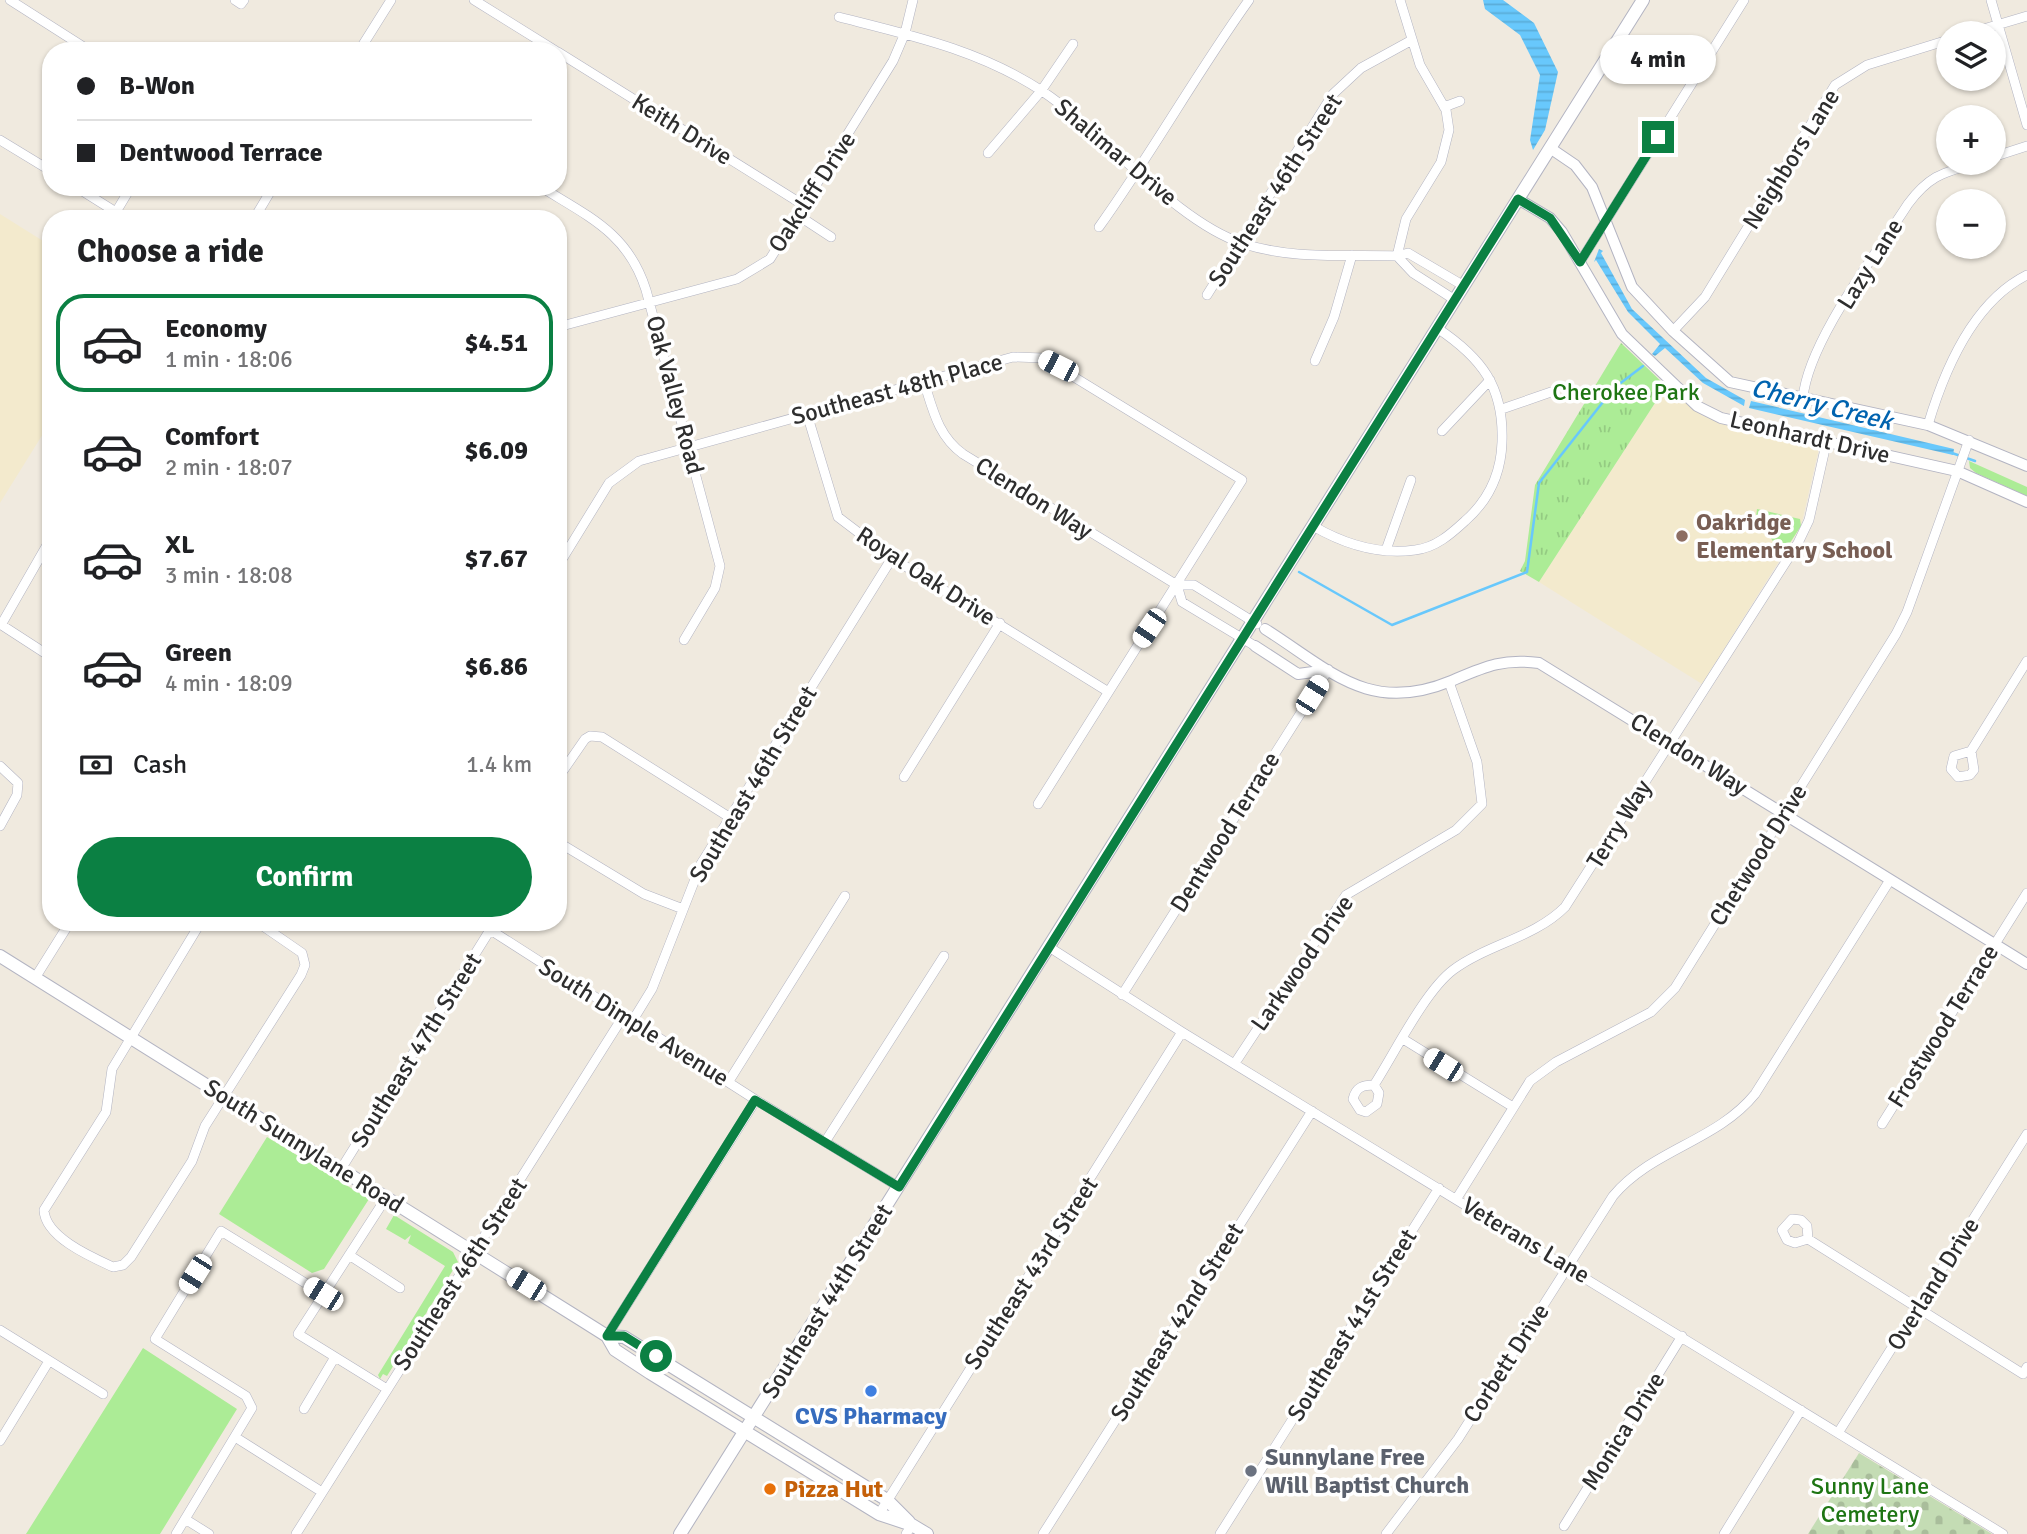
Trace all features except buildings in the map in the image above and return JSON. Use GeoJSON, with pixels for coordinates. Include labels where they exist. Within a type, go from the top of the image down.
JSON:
{"type":"FeatureCollection","features":[{"type":"Feature","properties":{"kind":"main road","name":"Southeast 44th Street"},"geometry":{"type":"LineString","coordinates":[[680,1534],[1643,0]]}},
{"type":"Feature","properties":{"kind":"main road","name":"South Sunnylane Road"},"geometry":{"type":"LineString","coordinates":[[0,956],[607,1336],[615,1350],[744,1432],[879,1514],[909,1530],[926,1534]]}},
{"type":"Feature","properties":{"kind":"main road","name":"South Sunnylane Road"},"geometry":{"type":"LineString","coordinates":[[607,1336],[624,1336],[887,1500],[909,1530]]}},
{"type":"Feature","properties":{"kind":"street"},"geometry":{"type":"LineString","coordinates":[[10,0],[76,42]]}},
{"type":"Feature","properties":{"kind":"street"},"geometry":{"type":"LineString","coordinates":[[365,42],[391,0]]}},
{"type":"Feature","properties":{"kind":"street","name":"Keith Drive"},"geometry":{"type":"LineString","coordinates":[[474,0],[541,42]]}},
{"type":"Feature","properties":{"kind":"street","name":"Oakcliff Drive"},"geometry":{"type":"LineString","coordinates":[[567,325],[737,279],[755,270],[779,248],[893,61],[905,33],[913,0]]}},
{"type":"Feature","properties":{"kind":"street"},"geometry":{"type":"LineString","coordinates":[[1099,227],[1139,172],[1219,42],[1249,0]]}},
{"type":"Feature","properties":{"kind":"street"},"geometry":{"type":"LineString","coordinates":[[1400,0],[1420,65],[1444,107],[1449,130],[1441,162],[1406,219],[1396,256],[1405,266],[1455,300]]}},
{"type":"Feature","properties":{"kind":"street"},"geometry":{"type":"LineString","coordinates":[[1580,262],[1744,0]]}},
{"type":"Feature","properties":{"kind":"street"},"geometry":{"type":"LineString","coordinates":[[1991,0],[1997,21]]}},
{"type":"Feature","properties":{"kind":"street"},"geometry":{"type":"LineString","coordinates":[[2006,22],[2027,16]]}},
{"type":"Feature","properties":{"kind":"street","name":"Shalimar Drive"},"geometry":{"type":"LineString","coordinates":[[839,17],[973,53],[1041,91],[1197,219],[1242,243],[1291,256],[1396,256],[1408,253],[1464,286]]}},
{"type":"Feature","properties":{"kind":"street","name":"Southeast 46th Street"},"geometry":{"type":"LineString","coordinates":[[1208,295],[1333,94],[1361,68],[1412,40]]}},
{"type":"Feature","properties":{"kind":"street"},"geometry":{"type":"LineString","coordinates":[[988,153],[1041,91],[1073,44]]}},
{"type":"Feature","properties":{"kind":"street","name":"Neighbors Lane"},"geometry":{"type":"LineString","coordinates":[[1673,331],[1712,286],[1835,85],[1867,65],[1936,44]]}},
{"type":"Feature","properties":{"kind":"street"},"geometry":{"type":"LineString","coordinates":[[2006,52],[2027,125]]}},
{"type":"Feature","properties":{"kind":"street","name":"Keith Drive"},"geometry":{"type":"LineString","coordinates":[[567,58],[805,206]]}},
{"type":"Feature","properties":{"kind":"street"},"geometry":{"type":"LineString","coordinates":[[1444,107],[1460,101]]}},
{"type":"Feature","properties":{"kind":"street"},"geometry":{"type":"LineString","coordinates":[[0,140],[42,166]]}},
{"type":"Feature","properties":{"kind":"street"},"geometry":{"type":"LineString","coordinates":[[2006,153],[2027,146]]}},
{"type":"Feature","properties":{"kind":"street","name":"Leonhardt Drive"},"geometry":{"type":"LineString","coordinates":[[1550,148],[1584,173],[1607,219],[1620,263],[1632,287],[1673,331],[1730,382],[1928,425],[1967,445],[2027,466]]}},
{"type":"Feature","properties":{"kind":"street","name":"Lazy Lane"},"geometry":{"type":"LineString","coordinates":[[1803,398],[1805,379],[1817,347],[1908,204],[1923,184],[1936,175]]}},
{"type":"Feature","properties":{"kind":"street"},"geometry":{"type":"LineString","coordinates":[[90,196],[113,210]]}},
{"type":"Feature","properties":{"kind":"street","name":"Oak Valley Road"},"geometry":{"type":"LineString","coordinates":[[556,196],[599,223],[625,245],[640,269],[650,302],[720,566],[715,588],[684,640]]}},
{"type":"Feature","properties":{"kind":"street","name":"Leonhardt Drive"},"geometry":{"type":"LineString","coordinates":[[1518,199],[1550,218],[1580,262],[1622,334],[1697,406],[1721,418],[1959,466],[2027,502]]}},
{"type":"Feature","properties":{"kind":"street"},"geometry":{"type":"LineString","coordinates":[[799,216],[831,237]]}},
{"type":"Feature","properties":{"kind":"street"},"geometry":{"type":"LineString","coordinates":[[1315,361],[1334,317],[1352,255]]}},
{"type":"Feature","properties":{"kind":"street"},"geometry":{"type":"LineString","coordinates":[[1928,425],[1940,384],[1964,342],[1994,299],[2027,275]]}},
{"type":"Feature","properties":{"kind":"street"},"geometry":{"type":"LineString","coordinates":[[1313,526],[1355,546],[1416,550],[1445,538],[1478,509],[1496,480],[1502,449],[1502,409],[1490,380],[1461,344],[1437,328]]}},
{"type":"Feature","properties":{"kind":"street","name":"Southeast 48th Place"},"geometry":{"type":"LineString","coordinates":[[567,552],[617,475],[639,461],[1013,357],[1043,358],[1242,480],[1177,585]]}},
{"type":"Feature","properties":{"kind":"street"},"geometry":{"type":"LineString","coordinates":[[1442,431],[1490,380]]}},
{"type":"Feature","properties":{"kind":"street","name":"Clendon Way"},"geometry":{"type":"LineString","coordinates":[[924,382],[939,428],[951,445],[1177,585],[1194,585],[1362,689],[1390,695],[1449,682],[1502,661],[1539,663],[2027,964]]}},
{"type":"Feature","properties":{"kind":"street"},"geometry":{"type":"LineString","coordinates":[[1502,409],[1551,392]]}},
{"type":"Feature","properties":{"kind":"street","name":"Royal Oak Drive"},"geometry":{"type":"LineString","coordinates":[[807,414],[838,517],[892,558],[1107,691]]}},
{"type":"Feature","properties":{"kind":"street","name":"Terry Way"},"geometry":{"type":"LineString","coordinates":[[1374,1085],[1432,994],[1454,970],[1552,921],[1565,907],[1798,543],[1809,520],[1827,440]]}},
{"type":"Feature","properties":{"kind":"street","name":"Chetwood Drive"},"geometry":{"type":"LineString","coordinates":[[1457,1198],[1530,1080],[1556,1062],[1651,1012],[1665,1000],[1785,814],[1907,612],[1967,445]]}},
{"type":"Feature","properties":{"kind":"street"},"geometry":{"type":"LineString","coordinates":[[1386,550],[1411,480]]}},
{"type":"Feature","properties":{"kind":"street"},"geometry":{"type":"LineString","coordinates":[[42,553],[0,625],[42,651]]}},
{"type":"Feature","properties":{"kind":"street","name":"Southeast 46th Street"},"geometry":{"type":"LineString","coordinates":[[296,1534],[475,1252],[629,1017],[652,989],[701,864],[892,558]]}},
{"type":"Feature","properties":{"kind":"street"},"geometry":{"type":"LineString","coordinates":[[1038,804],[1107,691],[1177,585]]}},
{"type":"Feature","properties":{"kind":"street","name":"Clendon Way"},"geometry":{"type":"LineString","coordinates":[[1177,585],[1182,602],[1298,674],[1328,670]]}},
{"type":"Feature","properties":{"kind":"street"},"geometry":{"type":"LineString","coordinates":[[904,778],[1000,623]]}},
{"type":"Feature","properties":{"kind":"street"},"geometry":{"type":"LineString","coordinates":[[1281,662],[1291,645]]}},
{"type":"Feature","properties":{"kind":"street"},"geometry":{"type":"LineString","coordinates":[[1971,751],[2027,661]]}},
{"type":"Feature","properties":{"kind":"street","name":"Dentwood Terrace"},"geometry":{"type":"LineString","coordinates":[[1122,995],[1328,670]]}},
{"type":"Feature","properties":{"kind":"street","name":"Larkwood Drive"},"geometry":{"type":"LineString","coordinates":[[1234,1063],[1346,895],[1456,830],[1482,804],[1477,762],[1449,682]]}},
{"type":"Feature","properties":{"kind":"street"},"geometry":{"type":"LineString","coordinates":[[567,764],[580,744],[596,735],[729,817]]}},
{"type":"Feature","properties":{"kind":"street"},"geometry":{"type":"LineString","coordinates":[[0,766],[18,783],[17,795],[0,826]]}},
{"type":"Feature","properties":{"kind":"street"},"geometry":{"type":"LineString","coordinates":[[567,847],[644,894],[683,909]]}},
{"type":"Feature","properties":{"kind":"street","name":"Corbett Drive"},"geometry":{"type":"LineString","coordinates":[[1386,1534],[1458,1439],[1612,1196],[1628,1178],[1723,1125],[1741,1112],[1890,880]]}},
{"type":"Feature","properties":{"kind":"street","name":"Frostwood Terrace"},"geometry":{"type":"LineString","coordinates":[[1882,1124],[2027,893]]}},
{"type":"Feature","properties":{"kind":"street"},"geometry":{"type":"LineString","coordinates":[[729,1081],[845,895]]}},
{"type":"Feature","properties":{"kind":"street"},"geometry":{"type":"LineString","coordinates":[[35,978],[64,931]]}},
{"type":"Feature","properties":{"kind":"street"},"geometry":{"type":"LineString","coordinates":[[196,931],[112,1069],[106,1112],[44,1210],[44,1220],[51,1230],[113,1266],[123,1265],[131,1257],[192,1160],[205,1126],[304,965],[302,953],[270,931]]}},
{"type":"Feature","properties":{"kind":"street","name":"Southeast 47th Street"},"geometry":{"type":"LineString","coordinates":[[341,1169],[489,931]]}},
{"type":"Feature","properties":{"kind":"street","name":"South Dimple Avenue"},"geometry":{"type":"LineString","coordinates":[[492,931],[755,1100],[899,1187]]}},
{"type":"Feature","properties":{"kind":"street","name":"Veterans Lane"},"geometry":{"type":"LineString","coordinates":[[1049,947],[1182,1032],[1569,1266],[2003,1534]]}},
{"type":"Feature","properties":{"kind":"street"},"geometry":{"type":"LineString","coordinates":[[825,1142],[944,956]]}},
{"type":"Feature","properties":{"kind":"street","name":"Southeast 43rd Street"},"geometry":{"type":"LineString","coordinates":[[879,1514],[1182,1032]]}},
{"type":"Feature","properties":{"kind":"street"},"geometry":{"type":"LineString","coordinates":[[1403,1039],[1513,1107]]}},
{"type":"Feature","properties":{"kind":"street"},"geometry":{"type":"LineString","coordinates":[[607,1336],[755,1100]]}},
{"type":"Feature","properties":{"kind":"street","name":"Southeast 42nd Street"},"geometry":{"type":"LineString","coordinates":[[1043,1534],[1312,1111]]}},
{"type":"Feature","properties":{"kind":"street","name":"Overland Drive"},"geometry":{"type":"LineString","coordinates":[[1838,1433],[2027,1134]]}},
{"type":"Feature","properties":{"kind":"street","name":"Southeast 41st Street"},"geometry":{"type":"LineString","coordinates":[[1220,1534],[1439,1188]]}},
{"type":"Feature","properties":{"kind":"street"},"geometry":{"type":"LineString","coordinates":[[386,1198],[298,1334],[387,1389]]}},
{"type":"Feature","properties":{"kind":"street"},"geometry":{"type":"LineString","coordinates":[[176,1534],[251,1410],[250,1400],[155,1339],[221,1231],[323,1294]]}},
{"type":"Feature","properties":{"kind":"street"},"geometry":{"type":"LineString","coordinates":[[1808,1239],[1918,1309],[2025,1371]]}},
{"type":"Feature","properties":{"kind":"street"},"geometry":{"type":"LineString","coordinates":[[349,1255],[400,1289]]}},
{"type":"Feature","properties":{"kind":"street"},"geometry":{"type":"LineString","coordinates":[[0,1330],[103,1394]]}},
{"type":"Feature","properties":{"kind":"street","name":"Monica Drive"},"geometry":{"type":"LineString","coordinates":[[1564,1526],[1682,1336]]}},
{"type":"Feature","properties":{"kind":"street"},"geometry":{"type":"LineString","coordinates":[[304,1409],[335,1357]]}},
{"type":"Feature","properties":{"kind":"street"},"geometry":{"type":"LineString","coordinates":[[0,1441],[49,1361]]}},
{"type":"Feature","properties":{"kind":"street"},"geometry":{"type":"LineString","coordinates":[[1724,1534],[1801,1410]]}},
{"type":"Feature","properties":{"kind":"street"},"geometry":{"type":"LineString","coordinates":[[235,1437],[322,1492]]}},
{"type":"Feature","properties":{"kind":"street"},"geometry":{"type":"LineString","coordinates":[[185,1519],[209,1534]]}},
{"type":"Feature","properties":{"kind":"shaded area"},"geometry":{"type":"Polygon","coordinates":[[[0,214],[42,240],[42,435],[0,503],[0,214]]]}},
{"type":"Feature","properties":{"kind":"shaded area","name":"Oakridge Elementary School"},"geometry":{"type":"Polygon","coordinates":[[[1666,386],[1703,416],[1814,440],[1819,448],[1801,526],[1702,684],[1539,582],[1666,386]]]}},
{"type":"Feature","properties":{"kind":"green space","name":"Cherokee Park"},"geometry":{"type":"Polygon","coordinates":[[[1621,343],[1666,386],[1539,582],[1520,571],[1525,561],[1535,485],[1621,343]]]}},
{"type":"Feature","properties":{"kind":"green space"},"geometry":{"type":"Polygon","coordinates":[[[1969,461],[2027,487],[2027,496],[1976,473],[1970,468],[1969,461]]]}},
{"type":"Feature","properties":{"kind":"green space"},"geometry":{"type":"Polygon","coordinates":[[[1757,509],[1800,519],[1801,526],[1786,549],[1777,547],[1756,517],[1757,509]]]}},
{"type":"Feature","properties":{"kind":"green space"},"geometry":{"type":"Polygon","coordinates":[[[267,1137],[369,1199],[324,1269],[312,1273],[219,1214],[267,1137]]]}},
{"type":"Feature","properties":{"kind":"green space"},"geometry":{"type":"Polygon","coordinates":[[[394,1215],[453,1252],[458,1262],[387,1376],[383,1374],[380,1379],[378,1375],[445,1266],[408,1243],[411,1235],[405,1240],[386,1229],[394,1215]]]}},
{"type":"Feature","properties":{"kind":"green space"},"geometry":{"type":"Polygon","coordinates":[[[143,1348],[237,1409],[160,1534],[26,1534],[143,1348]]]}},
{"type":"Feature","properties":{"kind":"green space","name":"Sunny Lane Cemetery"},"geometry":{"type":"Polygon","coordinates":[[[1859,1453],[1992,1534],[1808,1534],[1859,1453]]]}},
{"type":"Feature","properties":{"kind":"water"},"geometry":{"type":"Polygon","coordinates":[[[1483,0],[1503,0],[1534,23],[1558,72],[1545,130],[1533,150],[1530,140],[1540,75],[1520,35],[1485,9],[1483,0]]]}},
{"type":"Feature","properties":{"kind":"water"},"geometry":{"type":"Polygon","coordinates":[[[1599,249],[1603,251],[1601,253],[1632,309],[1706,378],[1745,400],[1744,406],[1703,383],[1665,348],[1655,356],[1652,354],[1660,344],[1628,312],[1596,260],[1594,262],[1599,249]]]}},
{"type":"Feature","properties":{"kind":"water"},"geometry":{"type":"Polygon","coordinates":[[[1751,401],[1954,449],[1953,455],[1749,408],[1751,401]]]}},
{"type":"Feature","properties":{"kind":"waterway"},"geometry":{"type":"LineString","coordinates":[[1299,572],[1392,625],[1527,572],[1539,483],[1614,388],[1643,366]]}},
{"type":"Feature","properties":{"kind":"waterway","name":"Cherry Creek"},"geometry":{"type":"LineString","coordinates":[[1952,453],[1975,461]]}},
{"type":"Feature","properties":{"kind":"place","name":"Oakridge Elementary School"},"geometry":{"type":"Point","coordinates":[1682,536]}},
{"type":"Feature","properties":{"kind":"place","name":"CVS Pharmacy"},"geometry":{"type":"Point","coordinates":[871,1391]}},
{"type":"Feature","properties":{"kind":"place","name":"Sunnylane Free Will Baptist Church"},"geometry":{"type":"Point","coordinates":[1251,1471]}},
{"type":"Feature","properties":{"kind":"place","name":"Pizza Hut"},"geometry":{"type":"Point","coordinates":[770,1489]}},
{"type":"Feature","properties":{"kind":"route"},"geometry":{"type":"LineString","coordinates":[[656,1356],[624,1336],[607,1336],[755,1100],[899,1187],[1518,199],[1550,218],[1580,262],[1658,137]]}}]}
